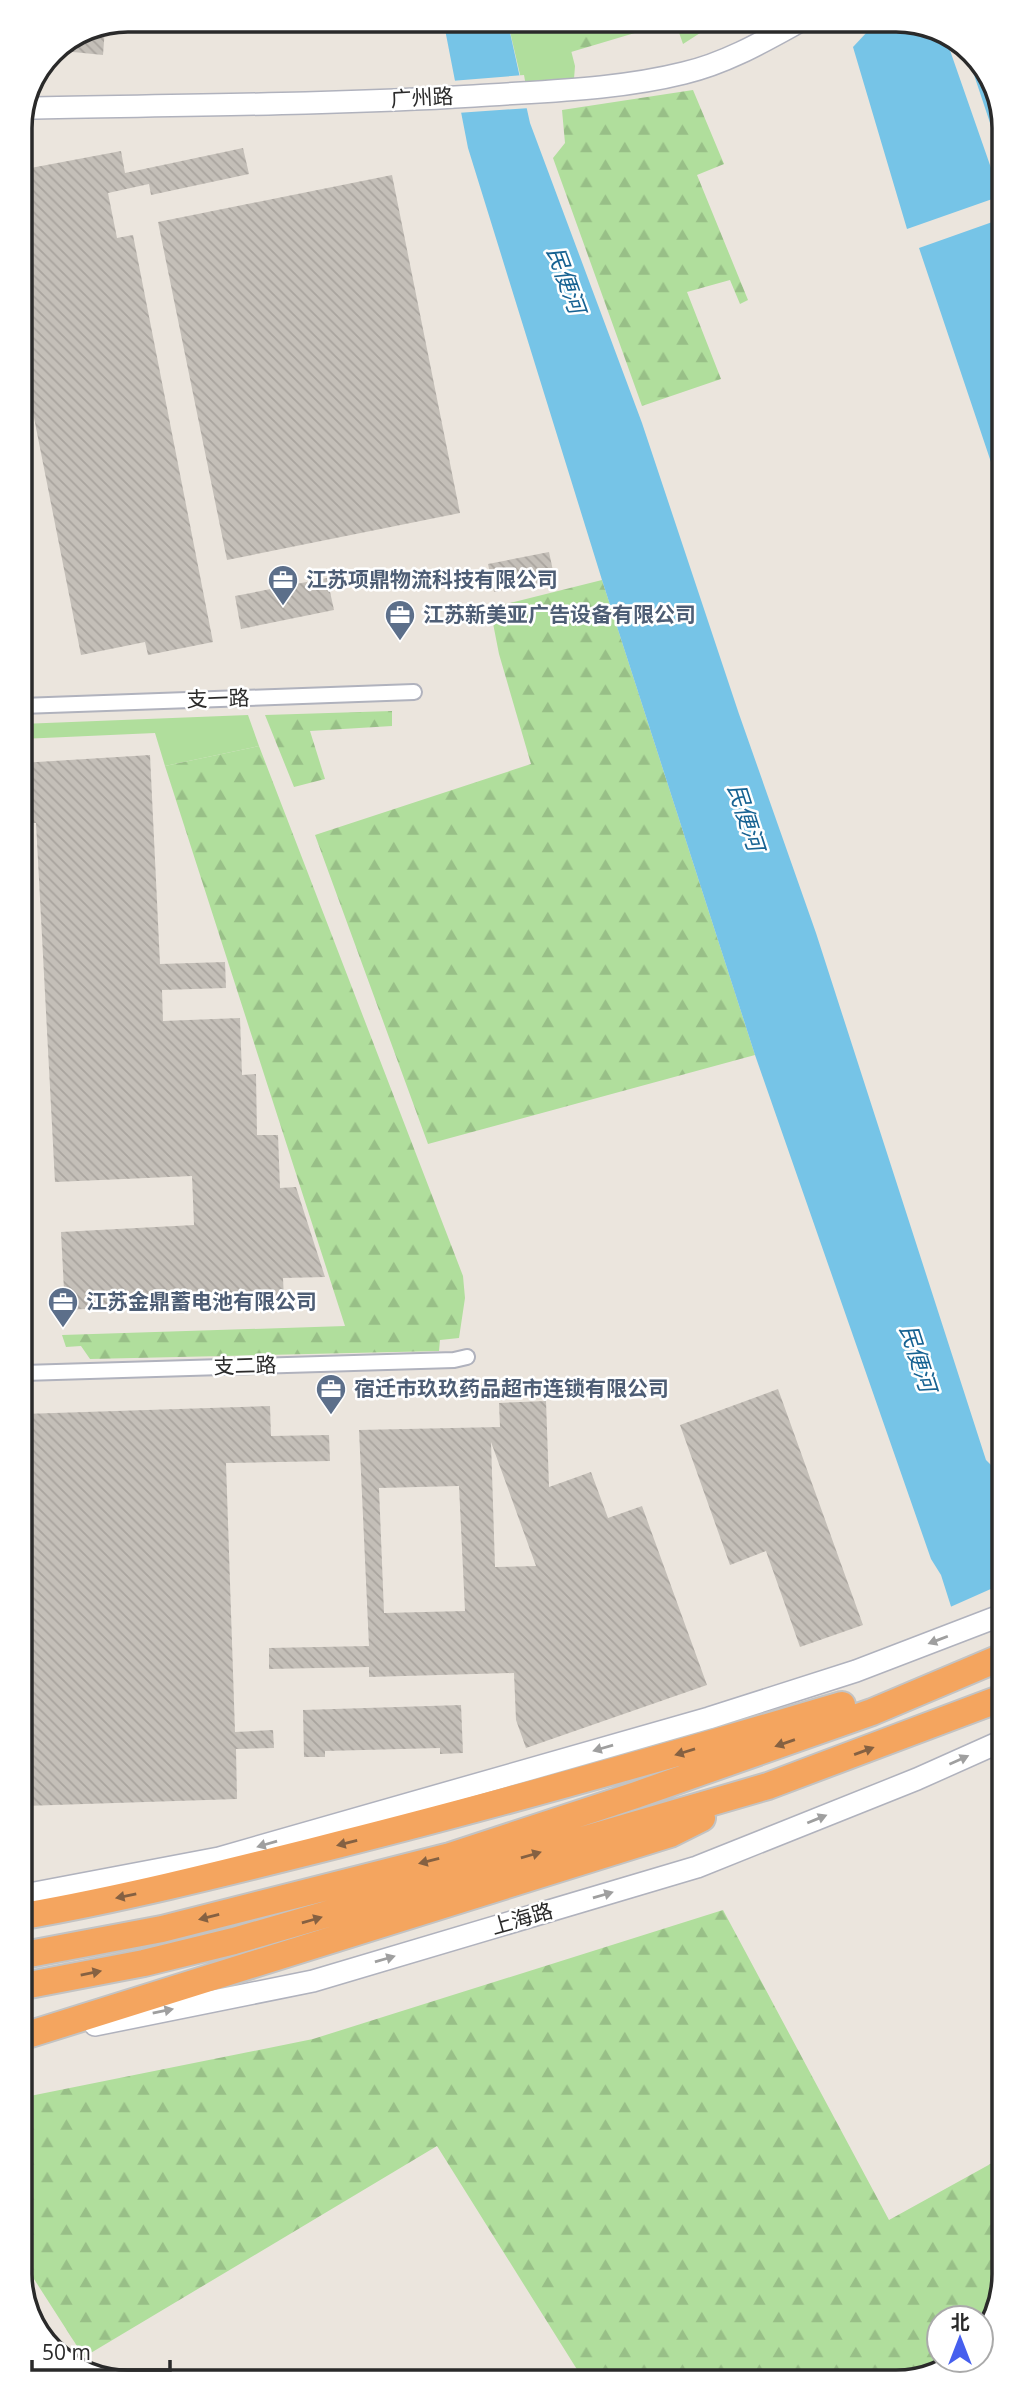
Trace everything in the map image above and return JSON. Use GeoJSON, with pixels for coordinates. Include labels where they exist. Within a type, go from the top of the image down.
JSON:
{"type":"FeatureCollection","features":[{"type":"Feature","properties":{"kind":"highway"},"geometry":{"type":"LineString","coordinates":[[32,1954],[162,1930],[450,1856],[636,1795],[992,1661]]}},
{"type":"Feature","properties":{"kind":"highway"},"geometry":{"type":"LineString","coordinates":[[32,1984],[144,1963],[234,1941],[768,1786],[992,1702]]}},
{"type":"Feature","properties":{"kind":"highway"},"geometry":{"type":"LineString","coordinates":[[32,1914],[161,1889],[454,1816],[673,1755],[870,1705]]}},
{"type":"Feature","properties":{"kind":"highway"},"geometry":{"type":"LineString","coordinates":[[32,2034],[206,1977],[670,1833],[768,1786]]}},
{"type":"Feature","properties":{"kind":"main road","name":"广州路"},"geometry":{"type":"LineString","coordinates":[[34,108],[417,99],[557,90],[645,81],[686,73],[731,58],[780,32]]}},
{"type":"Feature","properties":{"kind":"main road"},"geometry":{"type":"LineString","coordinates":[[32,1893],[219,1858],[709,1718],[856,1671],[992,1619]]}},
{"type":"Feature","properties":{"kind":"main road","name":"上海路"},"geometry":{"type":"LineString","coordinates":[[32,2035],[327,1977],[697,1867],[917,1779],[992,1745]]}},
{"type":"Feature","properties":{"kind":"street","name":"支一路"},"geometry":{"type":"LineString","coordinates":[[32,706],[414,692]]}},
{"type":"Feature","properties":{"kind":"street","name":"支二路"},"geometry":{"type":"LineString","coordinates":[[32,1373],[454,1360],[467,1357]]}},
{"type":"Feature","properties":{"kind":"green space"},"geometry":{"type":"Polygon","coordinates":[[[510,32],[566,32],[575,66],[574,79],[522,83],[510,32]]]}},
{"type":"Feature","properties":{"kind":"green space"},"geometry":{"type":"Polygon","coordinates":[[[553,32],[638,32],[561,55],[553,32]]]}},
{"type":"Feature","properties":{"kind":"green space"},"geometry":{"type":"Polygon","coordinates":[[[679,32],[702,32],[683,44],[679,32]]]}},
{"type":"Feature","properties":{"kind":"green space"},"geometry":{"type":"Polygon","coordinates":[[[693,90],[724,164],[697,175],[748,300],[740,304],[730,280],[687,292],[721,379],[642,406],[553,158],[565,143],[562,110],[693,90]]]}},
{"type":"Feature","properties":{"kind":"green space"},"geometry":{"type":"Polygon","coordinates":[[[602,580],[755,1055],[428,1144],[315,835],[531,764],[499,654],[490,608],[602,580]]]}},
{"type":"Feature","properties":{"kind":"green space"},"geometry":{"type":"Polygon","coordinates":[[[392,711],[392,726],[310,731],[325,779],[294,787],[265,715],[392,711]]]}},
{"type":"Feature","properties":{"kind":"green space"},"geometry":{"type":"Polygon","coordinates":[[[248,715],[259,746],[165,766],[155,733],[32,739],[32,724],[248,715]]]}},
{"type":"Feature","properties":{"kind":"green space"},"geometry":{"type":"Polygon","coordinates":[[[259,746],[463,1276],[465,1298],[459,1338],[440,1340],[439,1351],[90,1359],[81,1346],[66,1347],[62,1335],[345,1326],[165,766],[259,746]]]}},
{"type":"Feature","properties":{"kind":"green space"},"geometry":{"type":"Polygon","coordinates":[[[723,1910],[889,2220],[992,2163],[990,2293],[986,2304],[925,2304],[925,2365],[908,2370],[577,2370],[437,2146],[84,2357],[32,2276],[32,2096],[313,2039],[723,1910]]]}},
{"type":"Feature","properties":{"kind":"water","name":"民便河"},"geometry":{"type":"Polygon","coordinates":[[[446,32],[510,32],[530,123],[642,423],[739,714],[816,933],[986,1460],[992,1466],[992,1736],[941,1575],[931,1559],[755,1055],[602,580],[468,148],[446,32]]]}},
{"type":"Feature","properties":{"kind":"water"},"geometry":{"type":"Polygon","coordinates":[[[867,32],[902,32],[914,33],[949,48],[992,171],[992,199],[907,229],[853,47],[867,32]]]}},
{"type":"Feature","properties":{"kind":"water"},"geometry":{"type":"Polygon","coordinates":[[[992,222],[992,465],[919,248],[992,222]]]}},
{"type":"Feature","properties":{"kind":"pier"},"geometry":{"type":"Polygon","coordinates":[[[524,75],[530,108],[457,113],[451,81],[524,75]]]}},
{"type":"Feature","properties":{"kind":"pier"},"geometry":{"type":"Polygon","coordinates":[[[992,1588],[992,1745],[948,1608],[992,1588]]]}},
{"type":"Feature","properties":{"kind":"building"},"geometry":{"type":"Polygon","coordinates":[[[105,34],[103,55],[70,52],[105,34]]]}},
{"type":"Feature","properties":{"kind":"building"},"geometry":{"type":"Polygon","coordinates":[[[243,148],[249,174],[151,195],[149,184],[108,193],[117,238],[133,235],[213,642],[148,655],[145,642],[81,655],[32,408],[32,168],[121,151],[125,173],[243,148]]]}},
{"type":"Feature","properties":{"kind":"building"},"geometry":{"type":"Polygon","coordinates":[[[392,175],[460,513],[227,560],[158,222],[392,175]]]}},
{"type":"Feature","properties":{"kind":"building"},"geometry":{"type":"Polygon","coordinates":[[[549,552],[555,580],[494,592],[488,564],[549,552]]]}},
{"type":"Feature","properties":{"kind":"building"},"geometry":{"type":"Polygon","coordinates":[[[327,578],[334,610],[241,629],[235,596],[327,578]]]}},
{"type":"Feature","properties":{"kind":"building"},"geometry":{"type":"Polygon","coordinates":[[[150,755],[160,964],[225,962],[226,988],[162,990],[163,1021],[240,1018],[242,1075],[256,1074],[257,1135],[278,1135],[280,1188],[296,1187],[325,1277],[283,1278],[284,1299],[65,1310],[61,1232],[194,1225],[192,1176],[55,1182],[36,823],[32,823],[32,762],[150,755]]]}},
{"type":"Feature","properties":{"kind":"building"},"geometry":{"type":"Polygon","coordinates":[[[778,1389],[863,1625],[800,1647],[766,1551],[730,1565],[680,1425],[778,1389]]]}},
{"type":"Feature","properties":{"kind":"building"},"geometry":{"type":"Polygon","coordinates":[[[546,1401],[549,1487],[591,1472],[608,1518],[642,1506],[707,1685],[526,1748],[516,1720],[514,1673],[369,1677],[369,1667],[269,1669],[269,1648],[369,1646],[359,1430],[500,1427],[499,1403],[546,1401]],[[491,1442],[495,1567],[536,1566],[491,1442]],[[459,1486],[379,1488],[384,1613],[465,1611],[459,1486]]]}},
{"type":"Feature","properties":{"kind":"building"},"geometry":{"type":"Polygon","coordinates":[[[270,1406],[271,1436],[329,1435],[330,1461],[226,1463],[235,1732],[273,1730],[274,1748],[236,1749],[237,1799],[32,1806],[32,1414],[270,1406]]]}},
{"type":"Feature","properties":{"kind":"building"},"geometry":{"type":"Polygon","coordinates":[[[461,1705],[463,1753],[440,1754],[440,1748],[325,1751],[325,1757],[304,1757],[303,1710],[461,1705]]]}},
{"type":"Feature","properties":{"kind":"waterway"},"geometry":{"type":"LineString","coordinates":[[978,78],[991,118]]}},
{"type":"Feature","properties":{"kind":"place","name":"江苏项鼎物流科技有限公司"},"geometry":{"type":"Point","coordinates":[283,607]}},
{"type":"Feature","properties":{"kind":"place","name":"江苏新美亚广告设备有限公司"},"geometry":{"type":"Point","coordinates":[400,642]}},
{"type":"Feature","properties":{"kind":"place","name":"江苏金鼎蓄电池有限公司"},"geometry":{"type":"Point","coordinates":[63,1329]}},
{"type":"Feature","properties":{"kind":"place","name":"宿迁市玖玖药品超市连锁有限公司"},"geometry":{"type":"Point","coordinates":[331,1416]}}]}
